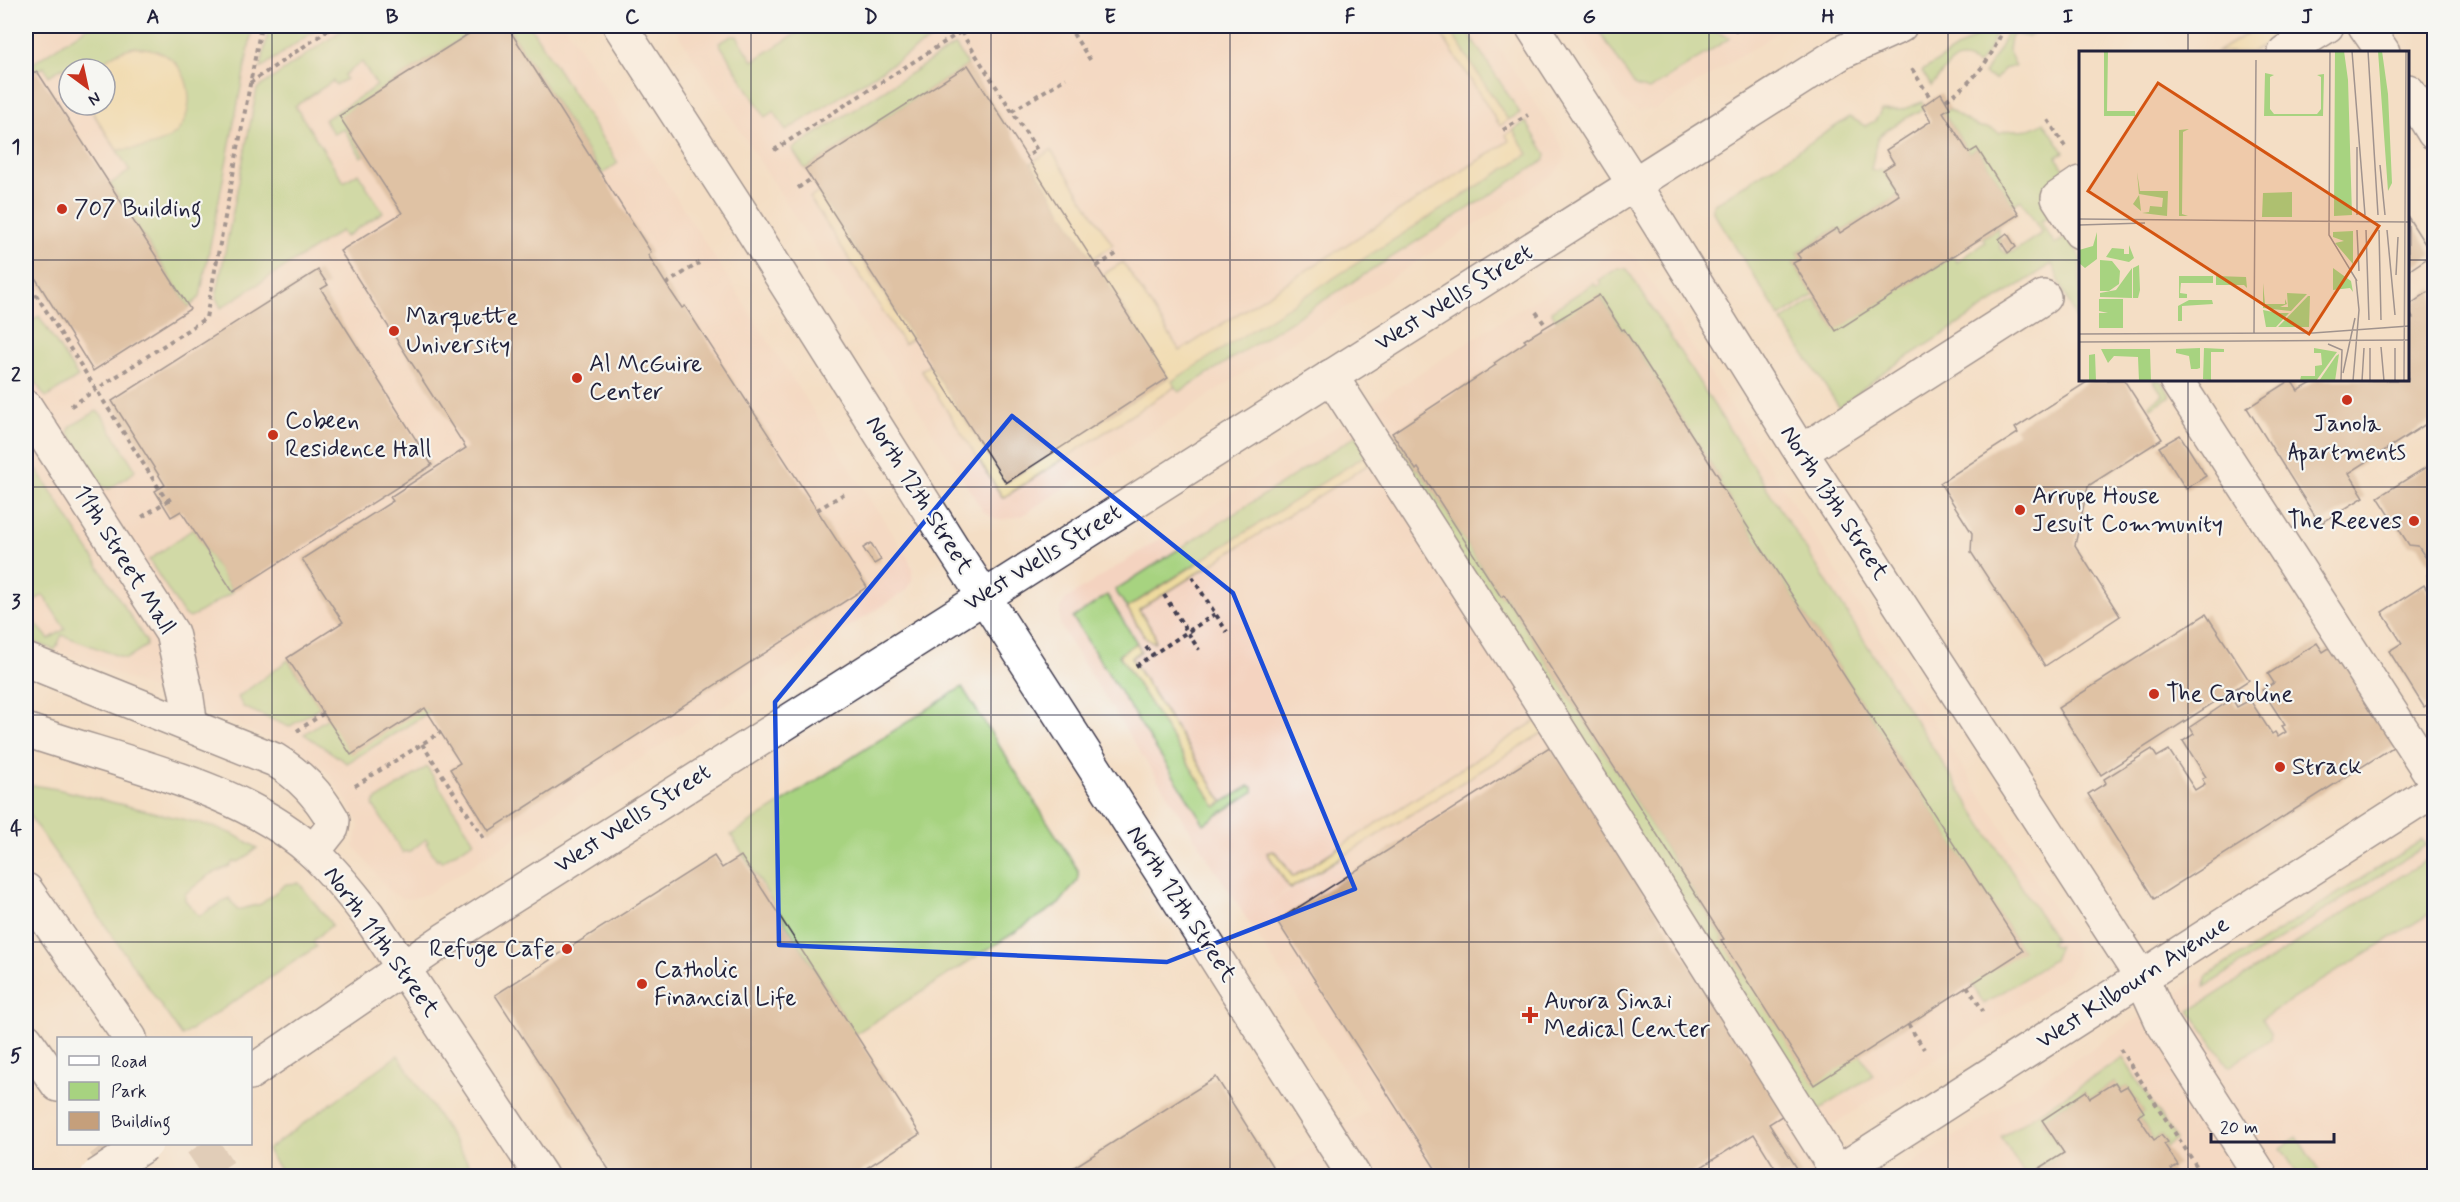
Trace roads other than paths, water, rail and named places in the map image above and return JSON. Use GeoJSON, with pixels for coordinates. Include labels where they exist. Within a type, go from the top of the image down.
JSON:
{"type":"FeatureCollection","features":[{"type":"Feature","properties":{"kind":"main road","name":"North 12th Street"},"geometry":{"type":"LineString","coordinates":[[620,26],[1354,1176]]}},
{"type":"Feature","properties":{"kind":"main road","name":"North 13th Street"},"geometry":{"type":"LineString","coordinates":[[1532,26],[1634,184],[1801,452],[2142,978],[2162,1022],[2261,1176]]}},
{"type":"Feature","properties":{"kind":"main road","name":"West Wells Street"},"geometry":{"type":"LineString","coordinates":[[1842,52],[1864,26]]}},
{"type":"Feature","properties":{"kind":"main road","name":"West Wells Street"},"geometry":{"type":"LineString","coordinates":[[252,1072],[464,927],[983,596],[1842,52],[1900,26]]}},
{"type":"Feature","properties":{"kind":"main road"},"geometry":{"type":"LineString","coordinates":[[2287,51],[2327,26]]}},
{"type":"Feature","properties":{"kind":"main road"},"geometry":{"type":"LineString","coordinates":[[2365,26],[2382,51]]}},
{"type":"Feature","properties":{"kind":"main road"},"geometry":{"type":"LineString","coordinates":[[2409,93],[2434,133]]}},
{"type":"Feature","properties":{"kind":"main road"},"geometry":{"type":"LineString","coordinates":[[2076,170],[2058,198],[2079,230]]}},
{"type":"Feature","properties":{"kind":"main road"},"geometry":{"type":"LineString","coordinates":[[1801,452],[2044,297]]}},
{"type":"Feature","properties":{"kind":"main road"},"geometry":{"type":"LineString","coordinates":[[1331,376],[1556,724],[1835,1175]]}},
{"type":"Feature","properties":{"kind":"main road"},"geometry":{"type":"LineString","coordinates":[[2177,381],[2434,779]]}},
{"type":"Feature","properties":{"kind":"main road","name":"11th Street Mall"},"geometry":{"type":"LineString","coordinates":[[32,417],[172,633],[186,692],[191,726]]}},
{"type":"Feature","properties":{"kind":"main road"},"geometry":{"type":"LineString","coordinates":[[26,660],[275,760],[295,772],[311,787],[333,820],[332,828],[313,852]]}},
{"type":"Feature","properties":{"kind":"main road","name":"North 11th Street"},"geometry":{"type":"LineString","coordinates":[[26,730],[200,787],[263,816],[313,852],[349,891],[541,1176]]}},
{"type":"Feature","properties":{"kind":"main road","name":"West Kilbourn Avenue"},"geometry":{"type":"LineString","coordinates":[[1835,1175],[2434,790]]}},
{"type":"Feature","properties":{"kind":"main road"},"geometry":{"type":"LineString","coordinates":[[26,890],[129,1037]]}},
{"type":"Feature","properties":{"kind":"main road"},"geometry":{"type":"LineString","coordinates":[[26,1040],[57,1084]]}},
{"type":"Feature","properties":{"kind":"main road"},"geometry":{"type":"LineString","coordinates":[[97,1176],[143,1145]]}},
{"type":"Feature","properties":{"kind":"tunnel"},"geometry":{"type":"LineString","coordinates":[[104,1145],[128,1176]]}},
{"type":"Feature","properties":{"kind":"tunnel"},"geometry":{"type":"LineString","coordinates":[[202,1145],[223,1176]]}},
{"type":"Feature","properties":{"kind":"place","name":"707 Building"},"geometry":{"type":"Point","coordinates":[62,209]}},
{"type":"Feature","properties":{"kind":"place","name":"Marquette University"},"geometry":{"type":"Point","coordinates":[394,331]}},
{"type":"Feature","properties":{"kind":"place","name":"Al McGuire Center"},"geometry":{"type":"Point","coordinates":[577,378]}},
{"type":"Feature","properties":{"kind":"place","name":"Janola Apartments"},"geometry":{"type":"Point","coordinates":[2347,400]}},
{"type":"Feature","properties":{"kind":"place","name":"Cobeen Residence Hall"},"geometry":{"type":"Point","coordinates":[273,435]}},
{"type":"Feature","properties":{"kind":"place","name":"Arrupe House Jesuit Community"},"geometry":{"type":"Point","coordinates":[2020,510]}},
{"type":"Feature","properties":{"kind":"place","name":"The Reeves"},"geometry":{"type":"Point","coordinates":[2414,521]}},
{"type":"Feature","properties":{"kind":"place","name":"The Caroline"},"geometry":{"type":"Point","coordinates":[2154,694]}},
{"type":"Feature","properties":{"kind":"place","name":"Strack"},"geometry":{"type":"Point","coordinates":[2280,767]}},
{"type":"Feature","properties":{"kind":"place","name":"Refuge Cafe"},"geometry":{"type":"Point","coordinates":[567,949]}},
{"type":"Feature","properties":{"kind":"place","name":"Catholic Financial Life"},"geometry":{"type":"Point","coordinates":[642,984]}},
{"type":"Feature","properties":{"kind":"place","name":"Aurora Sinai Medical Center"},"geometry":{"type":"Point","coordinates":[1530,1015]}}]}
